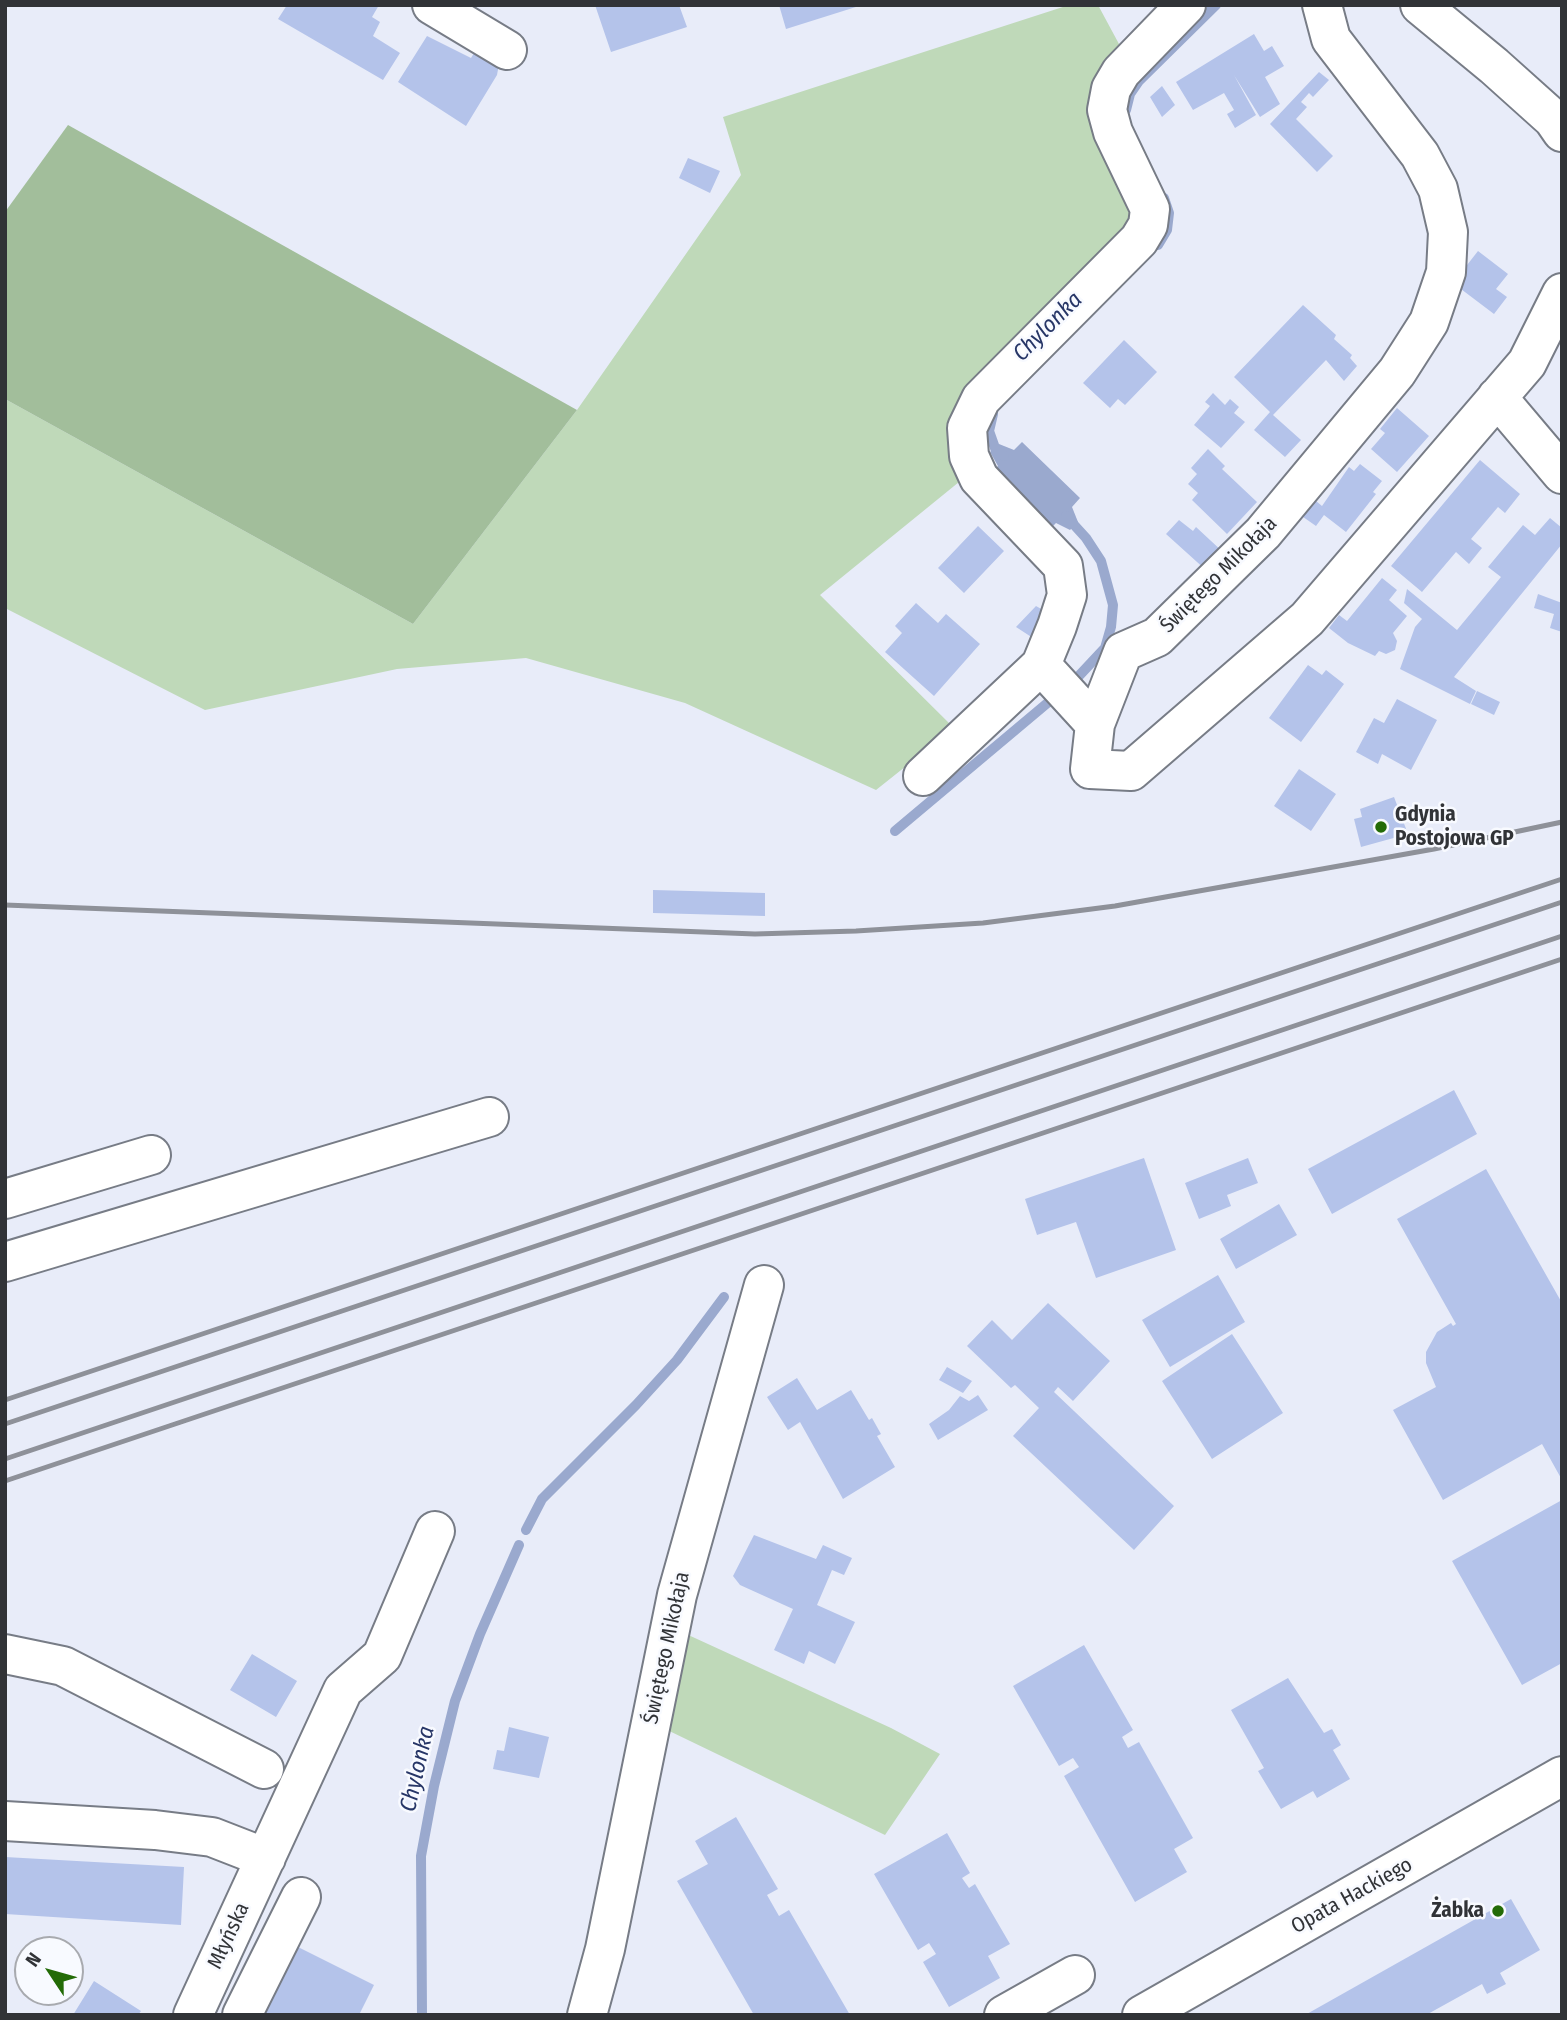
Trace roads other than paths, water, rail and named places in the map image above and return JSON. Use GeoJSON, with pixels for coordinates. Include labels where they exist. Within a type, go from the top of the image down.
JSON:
{"type":"FeatureCollection","features":[{"type":"Feature","properties":{"kind":"street"},"geometry":{"type":"LineString","coordinates":[[432,5],[507,50]]}},
{"type":"Feature","properties":{"kind":"street"},"geometry":{"type":"LineString","coordinates":[[923,776],[1041,665],[1067,595],[1063,566],[979,478],[969,456],[967,428],[981,399],[1139,240],[1148,225],[1150,209],[1113,132],[1107,110],[1111,89],[1121,72],[1186,5]]}},
{"type":"Feature","properties":{"kind":"street","name":"Świętego Mikołaja"},"geometry":{"type":"LineString","coordinates":[[1322,5],[1331,39],[1420,155],[1438,190],[1448,232],[1446,272],[1429,322],[1397,372],[1263,533],[1157,638],[1124,652],[1095,724],[1090,769],[1131,771],[1307,619],[1536,348],[1562,293]]}},
{"type":"Feature","properties":{"kind":"street"},"geometry":{"type":"LineString","coordinates":[[1420,5],[1494,66],[1553,119],[1562,132]]}},
{"type":"Feature","properties":{"kind":"street"},"geometry":{"type":"LineString","coordinates":[[1497,397],[1562,474]]}},
{"type":"Feature","properties":{"kind":"street"},"geometry":{"type":"LineString","coordinates":[[1041,665],[1095,724]]}},
{"type":"Feature","properties":{"kind":"street"},"geometry":{"type":"LineString","coordinates":[[5,1262],[489,1117]]}},
{"type":"Feature","properties":{"kind":"street"},"geometry":{"type":"LineString","coordinates":[[5,1199],[151,1154]]}},
{"type":"Feature","properties":{"kind":"street","name":"Świętego Mikołaja"},"geometry":{"type":"LineString","coordinates":[[587,2015],[605,1949],[677,1595],[764,1285]]}},
{"type":"Feature","properties":{"kind":"street","name":"Młyńska"},"geometry":{"type":"LineString","coordinates":[[193,2015],[342,1690],[382,1656],[435,1531]]}},
{"type":"Feature","properties":{"kind":"street"},"geometry":{"type":"LineString","coordinates":[[5,1654],[63,1666],[264,1769]]}},
{"type":"Feature","properties":{"kind":"street","name":"Opata Hackiego"},"geometry":{"type":"LineString","coordinates":[[1142,2015],[1561,1777]]}},
{"type":"Feature","properties":{"kind":"street"},"geometry":{"type":"LineString","coordinates":[[5,1821],[155,1830],[212,1837],[265,1858]]}},
{"type":"Feature","properties":{"kind":"street"},"geometry":{"type":"LineString","coordinates":[[242,2015],[302,1897]]}},
{"type":"Feature","properties":{"kind":"street"},"geometry":{"type":"LineString","coordinates":[[1009,2014],[1075,1975]]}},
{"type":"Feature","properties":{"kind":"water"},"geometry":{"type":"Polygon","coordinates":[[[1022,442],[1080,498],[1072,507],[1078,522],[1070,530],[1056,523],[1047,532],[989,474],[998,466],[990,452],[999,444],[1014,450],[1022,442]]]}},
{"type":"Feature","properties":{"kind":"waterway","name":"Chylonka"},"geometry":{"type":"LineString","coordinates":[[1126,110],[1130,94],[1139,81],[1216,5]]}},
{"type":"Feature","properties":{"kind":"waterway","name":"Chylonka"},"geometry":{"type":"LineString","coordinates":[[1158,245],[1167,230],[1169,213],[1164,198]]}},
{"type":"Feature","properties":{"kind":"waterway","name":"Chylonka"},"geometry":{"type":"LineString","coordinates":[[993,414],[989,431],[995,448],[1004,456]]}},
{"type":"Feature","properties":{"kind":"waterway","name":"Chylonka"},"geometry":{"type":"LineString","coordinates":[[1066,516],[1086,538],[1101,561],[1113,605],[1105,648],[1076,679]]}},
{"type":"Feature","properties":{"kind":"waterway","name":"Chylonka"},"geometry":{"type":"LineString","coordinates":[[895,831],[1051,700]]}},
{"type":"Feature","properties":{"kind":"waterway","name":"Chylonka"},"geometry":{"type":"LineString","coordinates":[[526,1530],[542,1499],[677,1360],[724,1297]]}},
{"type":"Feature","properties":{"kind":"waterway","name":"Chylonka"},"geometry":{"type":"LineString","coordinates":[[422,2015],[421,1856],[434,1786],[455,1701],[480,1634],[519,1545]]}},
{"type":"Feature","properties":{"kind":"railway"},"geometry":{"type":"LineString","coordinates":[[5,905],[755,934],[856,931],[983,923],[1115,906],[1434,849],[1562,822]]}},
{"type":"Feature","properties":{"kind":"railway"},"geometry":{"type":"LineString","coordinates":[[5,1400],[1562,879]]}},
{"type":"Feature","properties":{"kind":"railway"},"geometry":{"type":"LineString","coordinates":[[5,1424],[1562,902]]}},
{"type":"Feature","properties":{"kind":"railway"},"geometry":{"type":"LineString","coordinates":[[5,1459],[1562,936]]}},
{"type":"Feature","properties":{"kind":"railway"},"geometry":{"type":"LineString","coordinates":[[5,1481],[1562,959]]}},
{"type":"Feature","properties":{"kind":"place","name":"Gdynia Postojowa GP"},"geometry":{"type":"Point","coordinates":[1381,827]}},
{"type":"Feature","properties":{"kind":"place","name":"Żabka"},"geometry":{"type":"Point","coordinates":[1498,1911]}}]}
